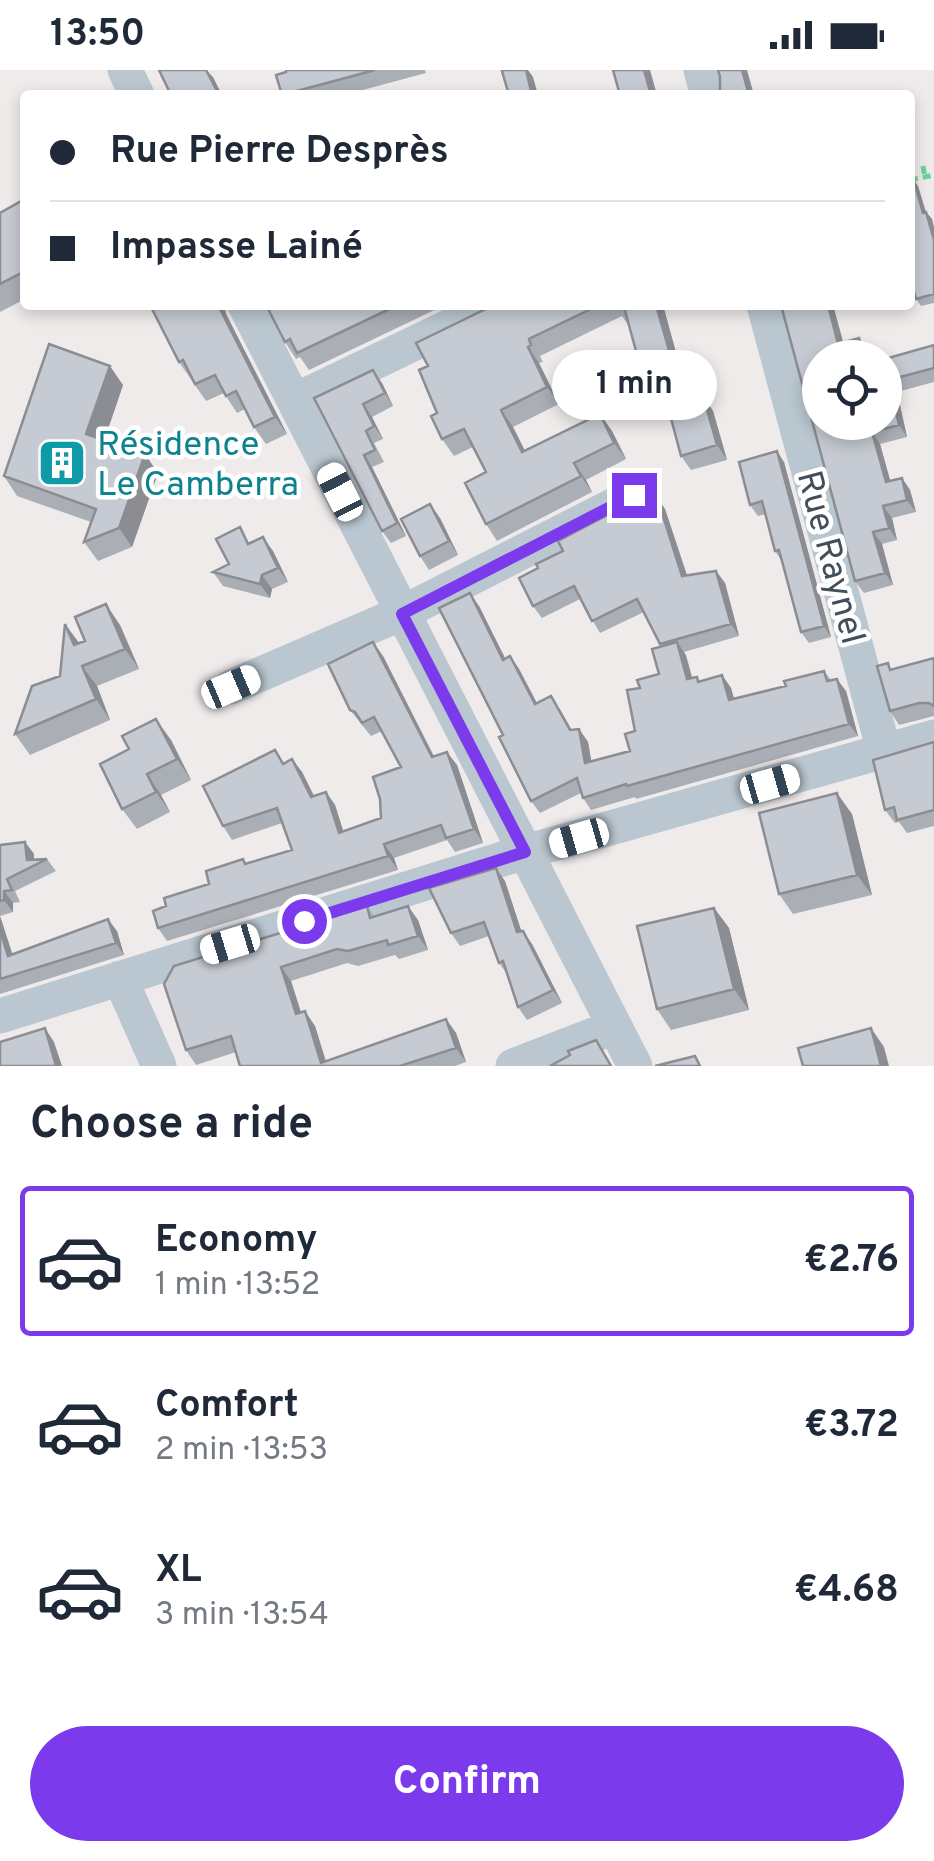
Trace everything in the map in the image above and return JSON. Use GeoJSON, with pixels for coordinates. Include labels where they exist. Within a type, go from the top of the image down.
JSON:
{"type":"FeatureCollection","features":[{"type":"Feature","properties":{"kind":"street"},"geometry":{"type":"LineString","coordinates":[[248,310],[634,1066]]}},
{"type":"Feature","properties":{"kind":"street"},"geometry":{"type":"LineString","coordinates":[[294,401],[484,310]]}},
{"type":"Feature","properties":{"kind":"street","name":"Rue Raynel"},"geometry":{"type":"LineString","coordinates":[[765,310],[884,751]]}},
{"type":"Feature","properties":{"kind":"street"},"geometry":{"type":"LineString","coordinates":[[231,687],[402,614],[634,495]]}},
{"type":"Feature","properties":{"kind":"street"},"geometry":{"type":"LineString","coordinates":[[0,1016],[525,852],[934,738]]}},
{"type":"Feature","properties":{"kind":"street"},"geometry":{"type":"LineString","coordinates":[[120,978],[159,1066]]}},
{"type":"Feature","properties":{"kind":"street"},"geometry":{"type":"LineString","coordinates":[[513,1066],[614,1028]]}},
{"type":"Feature","properties":{"kind":"path"},"geometry":{"type":"LineString","coordinates":[[923,166],[926,177]]}},
{"type":"Feature","properties":{"kind":"path"},"geometry":{"type":"LineString","coordinates":[[915,179],[934,175]]}},
{"type":"Feature","properties":{"kind":"building"},"geometry":{"type":"Polygon","coordinates":[[[159,70],[206,70],[216,90],[169,90],[159,70]]]}},
{"type":"Feature","properties":{"kind":"building"},"geometry":{"type":"Polygon","coordinates":[[[375,70],[301,90],[280,90],[276,75],[375,70]]]}},
{"type":"Feature","properties":{"kind":"building"},"geometry":{"type":"Polygon","coordinates":[[[526,70],[531,90],[508,90],[502,71],[526,70]]]}},
{"type":"Feature","properties":{"kind":"building"},"geometry":{"type":"Polygon","coordinates":[[[613,70],[644,70],[650,90],[619,90],[613,70]]]}},
{"type":"Feature","properties":{"kind":"building"},"geometry":{"type":"Polygon","coordinates":[[[718,70],[742,70],[748,90],[720,90],[718,70]]]}},
{"type":"Feature","properties":{"kind":"building"},"geometry":{"type":"Polygon","coordinates":[[[915,185],[934,240],[934,294],[916,299],[915,185]]]}},
{"type":"Feature","properties":{"kind":"building"},"geometry":{"type":"Polygon","coordinates":[[[20,202],[20,274],[0,284],[0,213],[20,202]]]}},
{"type":"Feature","properties":{"kind":"building","name":"Résidence Le Camberra"},"geometry":{"type":"Polygon","coordinates":[[[153,310],[221,310],[275,417],[254,427],[236,391],[226,396],[215,375],[195,384],[183,360],[179,362],[153,310]]]}},
{"type":"Feature","properties":{"kind":"building"},"geometry":{"type":"Polygon","coordinates":[[[269,310],[387,310],[297,353],[290,339],[285,342],[269,310]]]}},
{"type":"Feature","properties":{"kind":"building"},"geometry":{"type":"Polygon","coordinates":[[[484,310],[589,310],[529,339],[528,347],[547,387],[501,410],[522,452],[600,414],[614,443],[574,463],[581,476],[486,524],[465,483],[486,472],[464,429],[442,439],[431,416],[437,413],[419,370],[428,366],[416,343],[484,310]]]}},
{"type":"Feature","properties":{"kind":"building"},"geometry":{"type":"Polygon","coordinates":[[[625,310],[657,310],[670,354],[639,362],[625,310]]]}},
{"type":"Feature","properties":{"kind":"building"},"geometry":{"type":"Polygon","coordinates":[[[782,310],[829,310],[837,340],[802,340],[802,383],[782,310]]]}},
{"type":"Feature","properties":{"kind":"building"},"geometry":{"type":"Polygon","coordinates":[[[49,344],[110,366],[86,434],[145,454],[119,528],[84,542],[96,509],[4,476],[49,344]]]}},
{"type":"Feature","properties":{"kind":"building"},"geometry":{"type":"Polygon","coordinates":[[[934,345],[934,368],[902,377],[902,354],[934,345]]]}},
{"type":"Feature","properties":{"kind":"building"},"geometry":{"type":"Polygon","coordinates":[[[373,370],[385,393],[363,404],[374,426],[366,431],[375,450],[364,455],[397,523],[382,531],[314,398],[373,370]]]}},
{"type":"Feature","properties":{"kind":"building"},"geometry":{"type":"Polygon","coordinates":[[[703,396],[717,445],[681,456],[668,407],[703,396]]]}},
{"type":"Feature","properties":{"kind":"building"},"geometry":{"type":"Polygon","coordinates":[[[817,440],[874,440],[886,482],[902,478],[907,500],[883,506],[889,528],[873,532],[885,573],[855,581],[817,440]]]}},
{"type":"Feature","properties":{"kind":"building"},"geometry":{"type":"Polygon","coordinates":[[[777,451],[824,626],[801,632],[762,501],[750,505],[739,462],[777,451]]]}},
{"type":"Feature","properties":{"kind":"building"},"geometry":{"type":"Polygon","coordinates":[[[657,497],[682,576],[716,571],[731,624],[660,644],[637,599],[592,621],[574,586],[533,606],[519,578],[538,568],[536,564],[563,551],[558,541],[640,498],[657,497]]]}},
{"type":"Feature","properties":{"kind":"building"},"geometry":{"type":"Polygon","coordinates":[[[430,504],[449,541],[420,556],[401,519],[430,504]]]}},
{"type":"Feature","properties":{"kind":"building"},"geometry":{"type":"Polygon","coordinates":[[[240,527],[248,544],[263,537],[278,568],[262,575],[260,584],[213,572],[229,564],[216,539],[240,527]]]}},
{"type":"Feature","properties":{"kind":"building"},"geometry":{"type":"Polygon","coordinates":[[[470,593],[503,660],[510,656],[535,704],[551,696],[570,730],[579,729],[585,763],[630,751],[625,734],[635,731],[627,690],[640,688],[637,680],[659,674],[652,649],[677,642],[687,679],[697,677],[698,682],[722,675],[729,700],[786,686],[784,681],[824,671],[827,681],[837,679],[849,724],[583,798],[577,778],[531,801],[499,737],[503,735],[439,608],[470,593]]]}},
{"type":"Feature","properties":{"kind":"building"},"geometry":{"type":"Polygon","coordinates":[[[106,604],[125,649],[82,666],[96,699],[15,734],[32,686],[60,676],[65,624],[74,645],[85,641],[75,617],[106,604]]]}},
{"type":"Feature","properties":{"kind":"building"},"geometry":{"type":"Polygon","coordinates":[[[373,642],[432,757],[447,752],[474,829],[446,838],[441,825],[384,844],[388,856],[158,928],[153,911],[166,906],[164,898],[209,884],[206,871],[292,850],[277,808],[223,826],[203,786],[275,750],[283,764],[292,759],[311,797],[326,792],[339,833],[381,818],[373,777],[401,767],[374,717],[362,723],[350,710],[328,664],[373,642]]]}},
{"type":"Feature","properties":{"kind":"building"},"geometry":{"type":"Polygon","coordinates":[[[934,658],[934,706],[919,703],[890,711],[877,666],[888,663],[890,670],[934,658]]]}},
{"type":"Feature","properties":{"kind":"building"},"geometry":{"type":"Polygon","coordinates":[[[156,719],[177,759],[147,774],[156,792],[122,809],[100,764],[129,749],[122,736],[156,719]]]}},
{"type":"Feature","properties":{"kind":"building"},"geometry":{"type":"Polygon","coordinates":[[[934,742],[934,810],[897,820],[894,807],[885,810],[873,760],[934,742]]]}},
{"type":"Feature","properties":{"kind":"building"},"geometry":{"type":"Polygon","coordinates":[[[837,793],[857,875],[779,894],[759,813],[837,793]]]}},
{"type":"Feature","properties":{"kind":"building"},"geometry":{"type":"Polygon","coordinates":[[[25,842],[27,860],[47,859],[7,879],[12,890],[4,891],[4,900],[0,901],[0,845],[25,842]]]}},
{"type":"Feature","properties":{"kind":"building"},"geometry":{"type":"Polygon","coordinates":[[[496,868],[517,932],[523,931],[553,990],[518,1007],[503,961],[499,963],[484,922],[451,933],[429,888],[496,868]]]}},
{"type":"Feature","properties":{"kind":"building"},"geometry":{"type":"Polygon","coordinates":[[[367,906],[370,918],[408,906],[418,936],[388,945],[387,940],[348,951],[337,949],[281,967],[296,1014],[305,1011],[321,1063],[446,1019],[456,1048],[400,1066],[240,1066],[231,1036],[186,1050],[164,984],[174,966],[367,906]]]}},
{"type":"Feature","properties":{"kind":"building"},"geometry":{"type":"Polygon","coordinates":[[[714,908],[734,989],[657,1009],[637,926],[714,908]]]}},
{"type":"Feature","properties":{"kind":"building"},"geometry":{"type":"Polygon","coordinates":[[[108,919],[116,943],[0,979],[0,930],[8,956],[108,919]]]}},
{"type":"Feature","properties":{"kind":"building"},"geometry":{"type":"Polygon","coordinates":[[[45,1028],[56,1066],[0,1066],[0,1042],[45,1028]]]}},
{"type":"Feature","properties":{"kind":"building"},"geometry":{"type":"Polygon","coordinates":[[[871,1028],[881,1066],[803,1066],[798,1048],[871,1028]]]}},
{"type":"Feature","properties":{"kind":"building"},"geometry":{"type":"Polygon","coordinates":[[[596,1040],[611,1066],[550,1066],[570,1055],[568,1051],[596,1040]]]}},
{"type":"Feature","properties":{"kind":"building"},"geometry":{"type":"Polygon","coordinates":[[[695,1056],[700,1066],[655,1066],[695,1056]]]}},
{"type":"Feature","properties":{"kind":"place","name":"Résidence Le Camberra"},"geometry":{"type":"Point","coordinates":[62,463]}},
{"type":"Feature","properties":{"kind":"route"},"geometry":{"type":"LineString","coordinates":[[304,921],[525,852],[402,614],[634,495]]}}]}
